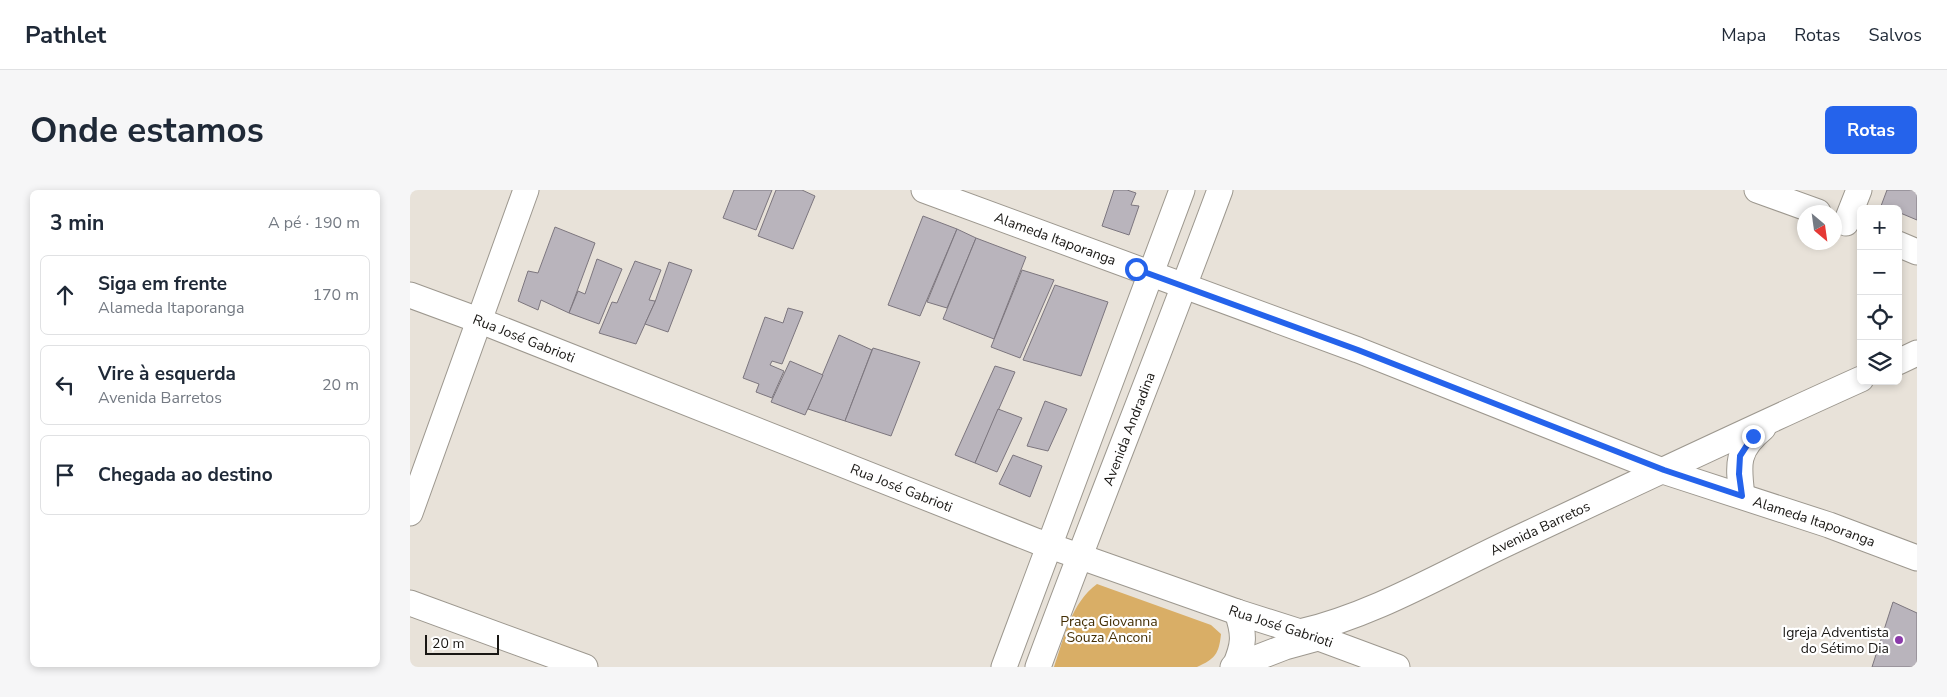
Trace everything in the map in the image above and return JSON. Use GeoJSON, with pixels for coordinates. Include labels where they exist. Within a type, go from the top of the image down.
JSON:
{"type":"FeatureCollection","features":[{"type":"Feature","properties":{"kind":"street"},"geometry":{"type":"LineString","coordinates":[[410,513],[526,190]]}},
{"type":"Feature","properties":{"kind":"street","name":"Alameda Itaporanga"},"geometry":{"type":"LineString","coordinates":[[924,190],[1358,350],[1664,470],[1917,558]]}},
{"type":"Feature","properties":{"kind":"street"},"geometry":{"type":"LineString","coordinates":[[1004,667],[1182,190]]}},
{"type":"Feature","properties":{"kind":"street","name":"Avenida Andradina"},"geometry":{"type":"LineString","coordinates":[[1038,667],[1079,555],[1220,190]]}},
{"type":"Feature","properties":{"kind":"street"},"geometry":{"type":"LineString","coordinates":[[1757,190],[1799,205]]}},
{"type":"Feature","properties":{"kind":"street"},"geometry":{"type":"LineString","coordinates":[[1847,224],[1859,190]]}},
{"type":"Feature","properties":{"kind":"street"},"geometry":{"type":"LineString","coordinates":[[1902,246],[1917,252]]}},
{"type":"Feature","properties":{"kind":"street","name":"Rua José Gabrioti"},"geometry":{"type":"LineString","coordinates":[[410,295],[478,320],[1049,546],[1237,612],[1310,635],[1397,667]]}},
{"type":"Feature","properties":{"kind":"street"},"geometry":{"type":"LineString","coordinates":[[1902,360],[1917,353]]}},
{"type":"Feature","properties":{"kind":"street","name":"Avenida Barretos"},"geometry":{"type":"LineString","coordinates":[[1234,667],[1285,647],[1324,627],[1367,611],[1604,498],[1857,381]]}},
{"type":"Feature","properties":{"kind":"street","name":"Avenida Barretos"},"geometry":{"type":"LineString","coordinates":[[1742,496],[1739,474],[1740,456],[1753,436],[1779,416]]}},
{"type":"Feature","properties":{"kind":"street"},"geometry":{"type":"LineString","coordinates":[[1604,447],[1615,462],[1617,475],[1614,487],[1604,498]]}},
{"type":"Feature","properties":{"kind":"street"},"geometry":{"type":"LineString","coordinates":[[410,603],[585,667]]}},
{"type":"Feature","properties":{"kind":"street"},"geometry":{"type":"LineString","coordinates":[[1234,667],[1242,649],[1243,636],[1237,612]]}},
{"type":"Feature","properties":{"kind":"green space","name":"Praça Giovanna Souza Anconi"},"geometry":{"type":"Polygon","coordinates":[[[1097,584],[1211,625],[1221,634],[1215,655],[1197,667],[1054,667],[1065,633],[1075,611],[1088,592],[1097,584]]]}},
{"type":"Feature","properties":{"kind":"building"},"geometry":{"type":"Polygon","coordinates":[[[734,190],[772,190],[756,230],[723,218],[734,190]]]}},
{"type":"Feature","properties":{"kind":"building"},"geometry":{"type":"Polygon","coordinates":[[[776,190],[802,190],[815,196],[793,249],[758,236],[776,190]]]}},
{"type":"Feature","properties":{"kind":"building"},"geometry":{"type":"Polygon","coordinates":[[[1114,190],[1127,190],[1136,193],[1131,205],[1139,206],[1129,235],[1102,226],[1114,190]]]}},
{"type":"Feature","properties":{"kind":"building"},"geometry":{"type":"Polygon","coordinates":[[[1887,190],[1917,190],[1917,220],[1902,214],[1902,205],[1881,205],[1887,190]]]}},
{"type":"Feature","properties":{"kind":"building"},"geometry":{"type":"Polygon","coordinates":[[[923,216],[957,229],[920,316],[888,305],[923,216]]]}},
{"type":"Feature","properties":{"kind":"building"},"geometry":{"type":"Polygon","coordinates":[[[555,227],[595,243],[569,313],[541,300],[538,310],[518,301],[528,271],[538,273],[555,227]]]}},
{"type":"Feature","properties":{"kind":"building"},"geometry":{"type":"Polygon","coordinates":[[[957,229],[976,238],[947,308],[927,302],[957,229]]]}},
{"type":"Feature","properties":{"kind":"building"},"geometry":{"type":"Polygon","coordinates":[[[976,238],[1026,257],[994,339],[943,319],[976,238]]]}},
{"type":"Feature","properties":{"kind":"building"},"geometry":{"type":"Polygon","coordinates":[[[597,259],[622,269],[599,324],[569,313],[578,291],[585,294],[597,259]]]}},
{"type":"Feature","properties":{"kind":"building"},"geometry":{"type":"Polygon","coordinates":[[[635,261],[661,270],[649,300],[655,302],[636,344],[599,333],[612,302],[617,303],[635,261]]]}},
{"type":"Feature","properties":{"kind":"building"},"geometry":{"type":"Polygon","coordinates":[[[669,262],[692,270],[668,332],[645,324],[669,262]]]}},
{"type":"Feature","properties":{"kind":"building"},"geometry":{"type":"Polygon","coordinates":[[[1022,270],[1054,280],[1020,358],[991,347],[1022,270]]]}},
{"type":"Feature","properties":{"kind":"building"},"geometry":{"type":"Polygon","coordinates":[[[1055,285],[1108,302],[1081,376],[1023,360],[1055,285]]]}},
{"type":"Feature","properties":{"kind":"building"},"geometry":{"type":"Polygon","coordinates":[[[788,308],[803,312],[782,364],[772,361],[770,365],[784,371],[772,398],[756,392],[759,384],[743,378],[765,317],[783,323],[788,308]]]}},
{"type":"Feature","properties":{"kind":"building"},"geometry":{"type":"Polygon","coordinates":[[[839,335],[872,350],[845,421],[808,409],[839,335]]]}},
{"type":"Feature","properties":{"kind":"building"},"geometry":{"type":"Polygon","coordinates":[[[873,348],[920,362],[891,436],[845,421],[873,348]]]}},
{"type":"Feature","properties":{"kind":"building"},"geometry":{"type":"Polygon","coordinates":[[[790,361],[823,375],[805,415],[771,402],[790,361]]]}},
{"type":"Feature","properties":{"kind":"building"},"geometry":{"type":"Polygon","coordinates":[[[995,366],[1015,372],[975,463],[955,455],[995,366]]]}},
{"type":"Feature","properties":{"kind":"building"},"geometry":{"type":"Polygon","coordinates":[[[1045,401],[1067,409],[1048,451],[1027,446],[1045,401]]]}},
{"type":"Feature","properties":{"kind":"building"},"geometry":{"type":"Polygon","coordinates":[[[998,409],[1022,418],[997,472],[975,463],[998,409]]]}},
{"type":"Feature","properties":{"kind":"building"},"geometry":{"type":"Polygon","coordinates":[[[1013,455],[1042,466],[1030,497],[999,484],[1013,455]]]}},
{"type":"Feature","properties":{"kind":"building","name":"Igreja Adventista do Sétimo Dia"},"geometry":{"type":"Polygon","coordinates":[[[1893,602],[1917,613],[1917,667],[1872,667],[1893,602]]]}},
{"type":"Feature","properties":{"kind":"place","name":"Igreja Adventista do Sétimo Dia"},"geometry":{"type":"Point","coordinates":[1899,640]}},
{"type":"Feature","properties":{"kind":"route"},"geometry":{"type":"LineString","coordinates":[[1136,269],[1358,350],[1664,470],[1742,496],[1739,474],[1740,456],[1753,436]]}}]}
